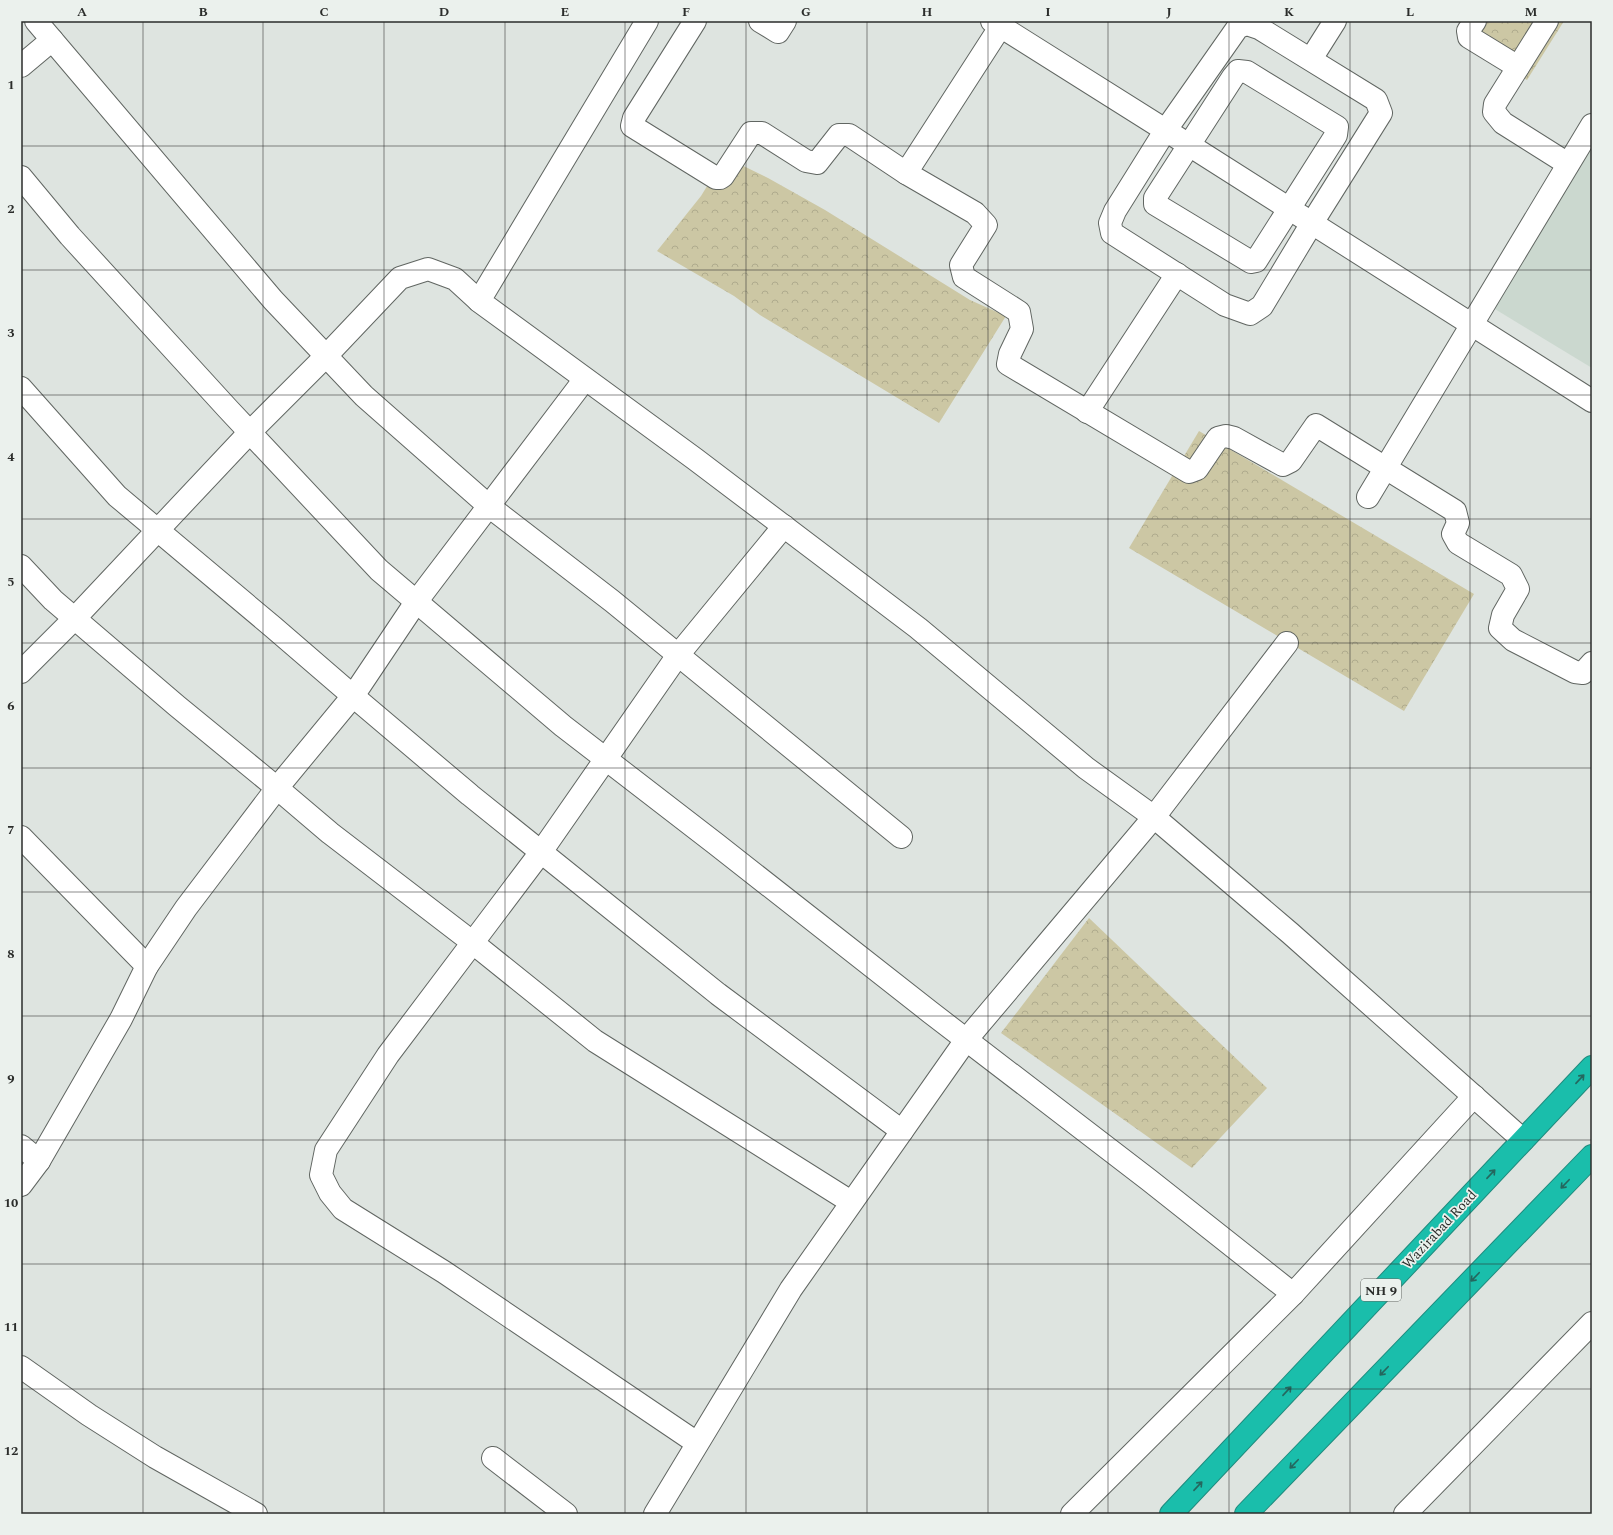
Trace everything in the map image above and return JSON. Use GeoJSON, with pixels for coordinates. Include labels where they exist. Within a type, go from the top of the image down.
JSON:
{"type":"FeatureCollection","features":[{"type":"Feature","properties":{"kind":"highway","name":"Wazirabad Road"},"geometry":{"type":"LineString","coordinates":[[1171,1514],[1592,1067]]}},
{"type":"Feature","properties":{"kind":"highway"},"geometry":{"type":"LineString","coordinates":[[1246,1514],[1592,1156]]}},
{"type":"Feature","properties":{"kind":"street"},"geometry":{"type":"LineString","coordinates":[[36,21],[273,300],[364,396],[490,507],[612,601],[901,837]]}},
{"type":"Feature","properties":{"kind":"street"},"geometry":{"type":"LineString","coordinates":[[479,301],[647,21]]}},
{"type":"Feature","properties":{"kind":"street"},"geometry":{"type":"LineString","coordinates":[[695,21],[634,118],[632,126],[716,178],[723,176],[751,133],[762,133],[806,161],[817,164],[839,135],[849,135],[906,173],[975,213],[986,225],[961,265],[964,277],[1019,312],[1022,329],[1010,354],[1008,364],[1189,472],[1197,469],[1218,438],[1226,436],[1234,438],[1283,465],[1291,461],[1316,425],[1455,511],[1458,523],[1453,534],[1458,543],[1511,576],[1518,589],[1503,615],[1500,628],[1513,640],[1575,672],[1583,673],[1592,663]]}},
{"type":"Feature","properties":{"kind":"street"},"geometry":{"type":"LineString","coordinates":[[760,21],[778,32],[785,21]]}},
{"type":"Feature","properties":{"kind":"street"},"geometry":{"type":"LineString","coordinates":[[1311,59],[1334,21]]}},
{"type":"Feature","properties":{"kind":"street"},"geometry":{"type":"LineString","coordinates":[[1475,21],[1468,31],[1469,37],[1518,67]]}},
{"type":"Feature","properties":{"kind":"street"},"geometry":{"type":"LineString","coordinates":[[1547,21],[1495,104],[1494,112],[1503,123],[1568,164]]}},
{"type":"Feature","properties":{"kind":"street"},"geometry":{"type":"LineString","coordinates":[[906,173],[999,23],[1165,131],[1190,145],[1592,401]]}},
{"type":"Feature","properties":{"kind":"street"},"geometry":{"type":"LineString","coordinates":[[1247,24],[1259,28],[1376,100],[1381,113],[1262,306],[1250,314],[1225,305],[1112,232],[1110,224],[1115,211],[1165,131],[1238,27],[1247,24]]}},
{"type":"Feature","properties":{"kind":"street"},"geometry":{"type":"LineString","coordinates":[[21,66],[52,40]]}},
{"type":"Feature","properties":{"kind":"street"},"geometry":{"type":"LineString","coordinates":[[1238,71],[1247,72],[1337,127],[1336,134],[1289,209],[1256,261],[1251,262],[1155,204],[1155,198],[1238,71]]}},
{"type":"Feature","properties":{"kind":"street"},"geometry":{"type":"LineString","coordinates":[[1368,497],[1592,125]]}},
{"type":"Feature","properties":{"kind":"street"},"geometry":{"type":"LineString","coordinates":[[21,177],[70,236],[379,570],[563,726],[966,1040],[1149,1180],[1292,1294]]}},
{"type":"Feature","properties":{"kind":"street"},"geometry":{"type":"LineString","coordinates":[[21,672],[75,618],[250,432],[326,356],[400,278],[428,269],[455,279],[479,301],[695,459],[918,628],[1086,768],[1154,817],[1290,933],[1523,1140]]}},
{"type":"Feature","properties":{"kind":"street"},"geometry":{"type":"LineString","coordinates":[[1087,412],[1177,274]]}},
{"type":"Feature","properties":{"kind":"street"},"geometry":{"type":"LineString","coordinates":[[21,1185],[40,1161],[121,1019],[147,966],[186,908],[278,788],[353,696],[416,602],[490,507],[585,379]]}},
{"type":"Feature","properties":{"kind":"street"},"geometry":{"type":"LineString","coordinates":[[21,388],[117,496],[274,627],[470,795],[718,994],[902,1131]]}},
{"type":"Feature","properties":{"kind":"street"},"geometry":{"type":"LineString","coordinates":[[697,1443],[444,1272],[343,1209],[330,1193],[321,1175],[326,1150],[388,1055],[541,852],[678,655],[784,526]]}},
{"type":"Feature","properties":{"kind":"street"},"geometry":{"type":"LineString","coordinates":[[21,566],[53,600],[177,706],[278,788],[330,833],[595,1041],[851,1202]]}},
{"type":"Feature","properties":{"kind":"street"},"geometry":{"type":"LineString","coordinates":[[655,1514],[791,1289],[966,1040],[1154,817],[1287,643]]}},
{"type":"Feature","properties":{"kind":"street"},"geometry":{"type":"LineString","coordinates":[[21,837],[147,966]]}},
{"type":"Feature","properties":{"kind":"street"},"geometry":{"type":"LineString","coordinates":[[1072,1514],[1292,1294],[1474,1096]]}},
{"type":"Feature","properties":{"kind":"street"},"geometry":{"type":"LineString","coordinates":[[21,1146],[40,1161]]}},
{"type":"Feature","properties":{"kind":"street"},"geometry":{"type":"LineString","coordinates":[[1406,1514],[1592,1323]]}},
{"type":"Feature","properties":{"kind":"street"},"geometry":{"type":"LineString","coordinates":[[21,1367],[89,1415],[156,1457],[256,1514]]}},
{"type":"Feature","properties":{"kind":"street"},"geometry":{"type":"LineString","coordinates":[[493,1458],[566,1514]]}},
{"type":"Feature","properties":{"kind":"shaded area"},"geometry":{"type":"Polygon","coordinates":[[[1592,136],[1592,368],[1485,303],[1592,136]]]}},
{"type":"Feature","properties":{"kind":"green space"},"geometry":{"type":"Polygon","coordinates":[[[1466,21],[1564,21],[1527,80],[1470,48],[1466,21]]]}},
{"type":"Feature","properties":{"kind":"green space"},"geometry":{"type":"Polygon","coordinates":[[[725,157],[768,178],[825,210],[970,300],[1006,316],[939,423],[760,315],[734,296],[657,251],[701,196],[725,157]]]}},
{"type":"Feature","properties":{"kind":"green space"},"geometry":{"type":"Polygon","coordinates":[[[1199,431],[1474,594],[1404,711],[1129,548],[1199,431]]]}},
{"type":"Feature","properties":{"kind":"green space"},"geometry":{"type":"Polygon","coordinates":[[[1089,918],[1267,1088],[1192,1168],[1001,1033],[1089,918]]]}}]}
